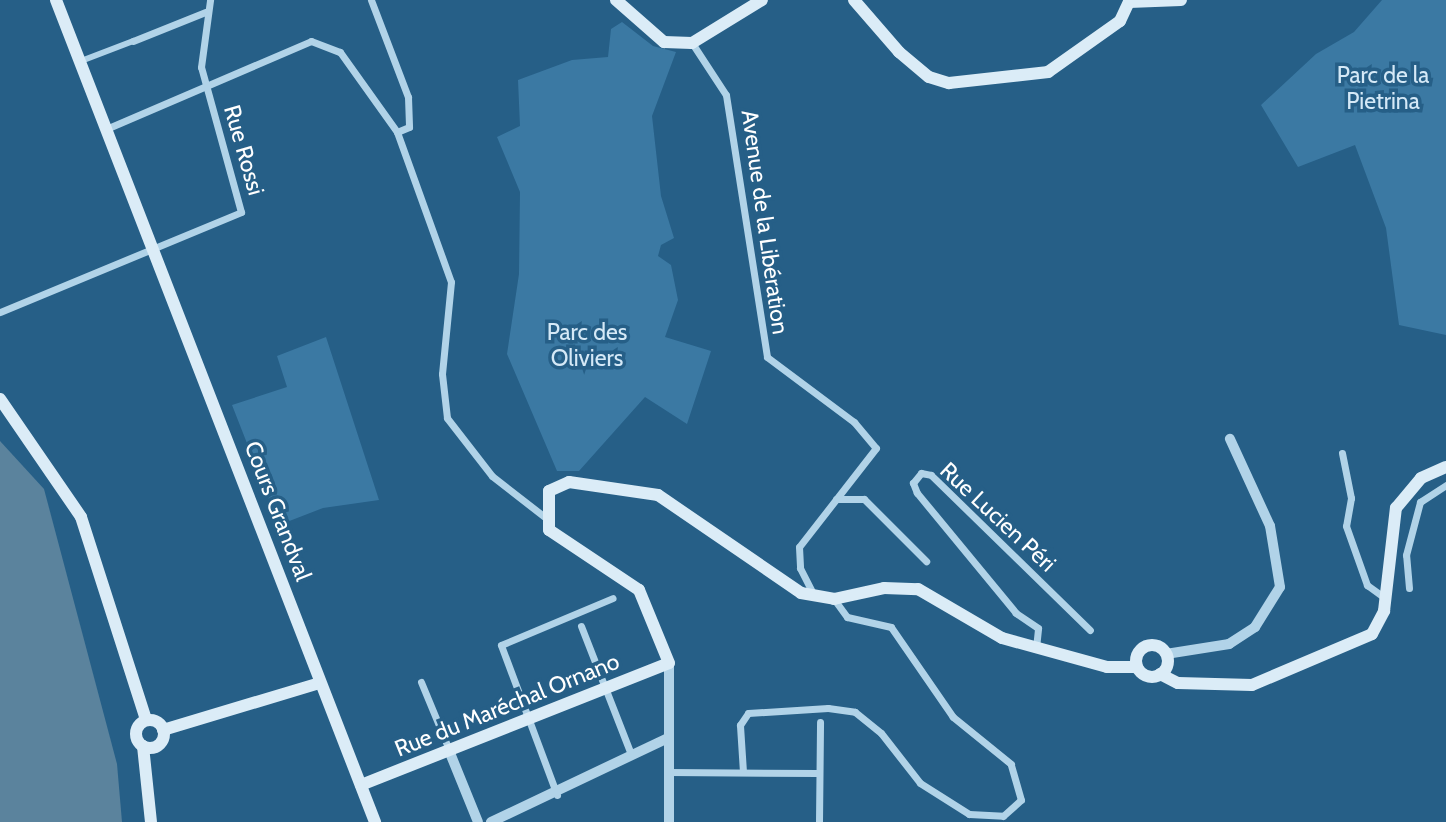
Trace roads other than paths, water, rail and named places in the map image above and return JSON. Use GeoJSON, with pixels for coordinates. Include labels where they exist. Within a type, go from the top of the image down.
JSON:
{"type":"FeatureCollection","features":[{"type":"Feature","properties":{"kind":"main road","name":"Cours Grandval"},"geometry":{"type":"LineString","coordinates":[[56,0],[375,822]]}},
{"type":"Feature","properties":{"kind":"main road"},"geometry":{"type":"LineString","coordinates":[[617,0],[664,42],[692,43],[756,3]]}},
{"type":"Feature","properties":{"kind":"main road"},"geometry":{"type":"LineString","coordinates":[[854,0],[899,52],[929,78],[949,83],[1048,72],[1120,21],[1129,1],[1181,0]]}},
{"type":"Feature","properties":{"kind":"main road"},"geometry":{"type":"LineString","coordinates":[[0,399],[81,517],[146,720],[163,730],[320,683]]}},
{"type":"Feature","properties":{"kind":"main road"},"geometry":{"type":"LineString","coordinates":[[669,663],[639,590],[562,545],[546,518],[545,500],[558,484],[643,489],[814,597],[834,599],[884,588],[918,589],[1002,638],[1107,667],[1137,667],[1147,676],[1160,674],[1178,683],[1236,686],[1266,681],[1372,634],[1385,598],[1396,508],[1421,478],[1446,467]]}},
{"type":"Feature","properties":{"kind":"main road"},"geometry":{"type":"LineString","coordinates":[[1137,667],[1147,646],[1166,654],[1160,674]]}},
{"type":"Feature","properties":{"kind":"main road","name":"Rue du Maréchal Ornano"},"geometry":{"type":"LineString","coordinates":[[361,785],[669,663]]}},
{"type":"Feature","properties":{"kind":"main road"},"geometry":{"type":"LineString","coordinates":[[146,720],[136,730],[143,746],[150,822]]}},
{"type":"Feature","properties":{"kind":"main road"},"geometry":{"type":"LineString","coordinates":[[143,746],[160,743],[163,730]]}},
{"type":"Feature","properties":{"kind":"street"},"geometry":{"type":"LineString","coordinates":[[206,87],[200,54],[205,12],[210,0]]}},
{"type":"Feature","properties":{"kind":"street"},"geometry":{"type":"LineString","coordinates":[[371,0],[408,97],[409,127],[397,132]]}},
{"type":"Feature","properties":{"kind":"street"},"geometry":{"type":"LineString","coordinates":[[81,61],[205,12]]}},
{"type":"Feature","properties":{"kind":"street"},"geometry":{"type":"LineString","coordinates":[[106,130],[312,41],[328,42],[397,132],[451,282],[442,374],[447,418],[492,476],[546,518]]}},
{"type":"Feature","properties":{"kind":"street","name":"Avenue de la Libération"},"geometry":{"type":"LineString","coordinates":[[692,43],[726,95],[767,357],[854,422],[876,448],[836,499]]}},
{"type":"Feature","properties":{"kind":"street","name":"Rue Rossi"},"geometry":{"type":"LineString","coordinates":[[154,252],[241,212],[206,87]]}},
{"type":"Feature","properties":{"kind":"street"},"geometry":{"type":"LineString","coordinates":[[0,312],[154,252]]}},
{"type":"Feature","properties":{"kind":"street"},"geometry":{"type":"LineString","coordinates":[[1166,654],[1229,644],[1255,627],[1280,587],[1270,526],[1230,439]]}},
{"type":"Feature","properties":{"kind":"street"},"geometry":{"type":"LineString","coordinates":[[1342,453],[1351,498],[1346,526],[1367,585],[1385,598]]}},
{"type":"Feature","properties":{"kind":"street","name":"Rue Lucien Péri"},"geometry":{"type":"LineString","coordinates":[[1036,648],[1038,628],[1016,612],[916,493],[913,483],[921,473],[931,475],[1090,630]]}},
{"type":"Feature","properties":{"kind":"street"},"geometry":{"type":"LineString","coordinates":[[1409,588],[1406,555],[1420,502],[1446,485]]}},
{"type":"Feature","properties":{"kind":"street"},"geometry":{"type":"LineString","coordinates":[[814,597],[797,557],[836,499],[864,499],[926,561]]}},
{"type":"Feature","properties":{"kind":"street"},"geometry":{"type":"LineString","coordinates":[[557,795],[501,645],[613,598]]}},
{"type":"Feature","properties":{"kind":"street"},"geometry":{"type":"LineString","coordinates":[[743,772],[740,725],[748,713],[828,708],[855,712],[881,733],[920,783],[969,814],[1003,816],[1021,800],[1011,764],[953,717],[891,627],[847,617],[834,599]]}},
{"type":"Feature","properties":{"kind":"street"},"geometry":{"type":"LineString","coordinates":[[582,626],[631,754]]}},
{"type":"Feature","properties":{"kind":"street"},"geometry":{"type":"LineString","coordinates":[[669,663],[670,822]]}},
{"type":"Feature","properties":{"kind":"street"},"geometry":{"type":"LineString","coordinates":[[421,682],[478,822]]}},
{"type":"Feature","properties":{"kind":"street"},"geometry":{"type":"LineString","coordinates":[[819,822],[821,722]]}},
{"type":"Feature","properties":{"kind":"street"},"geometry":{"type":"LineString","coordinates":[[492,822],[557,795],[631,754],[668,738]]}},
{"type":"Feature","properties":{"kind":"street"},"geometry":{"type":"LineString","coordinates":[[669,772],[818,773]]}},
{"type":"Feature","properties":{"kind":"park label","name":"Parc de la Pietrina"},"geometry":{"type":"Point","coordinates":[1383,88]}},
{"type":"Feature","properties":{"kind":"park label","name":"Parc des Oliviers"},"geometry":{"type":"Point","coordinates":[587,345]}}]}
